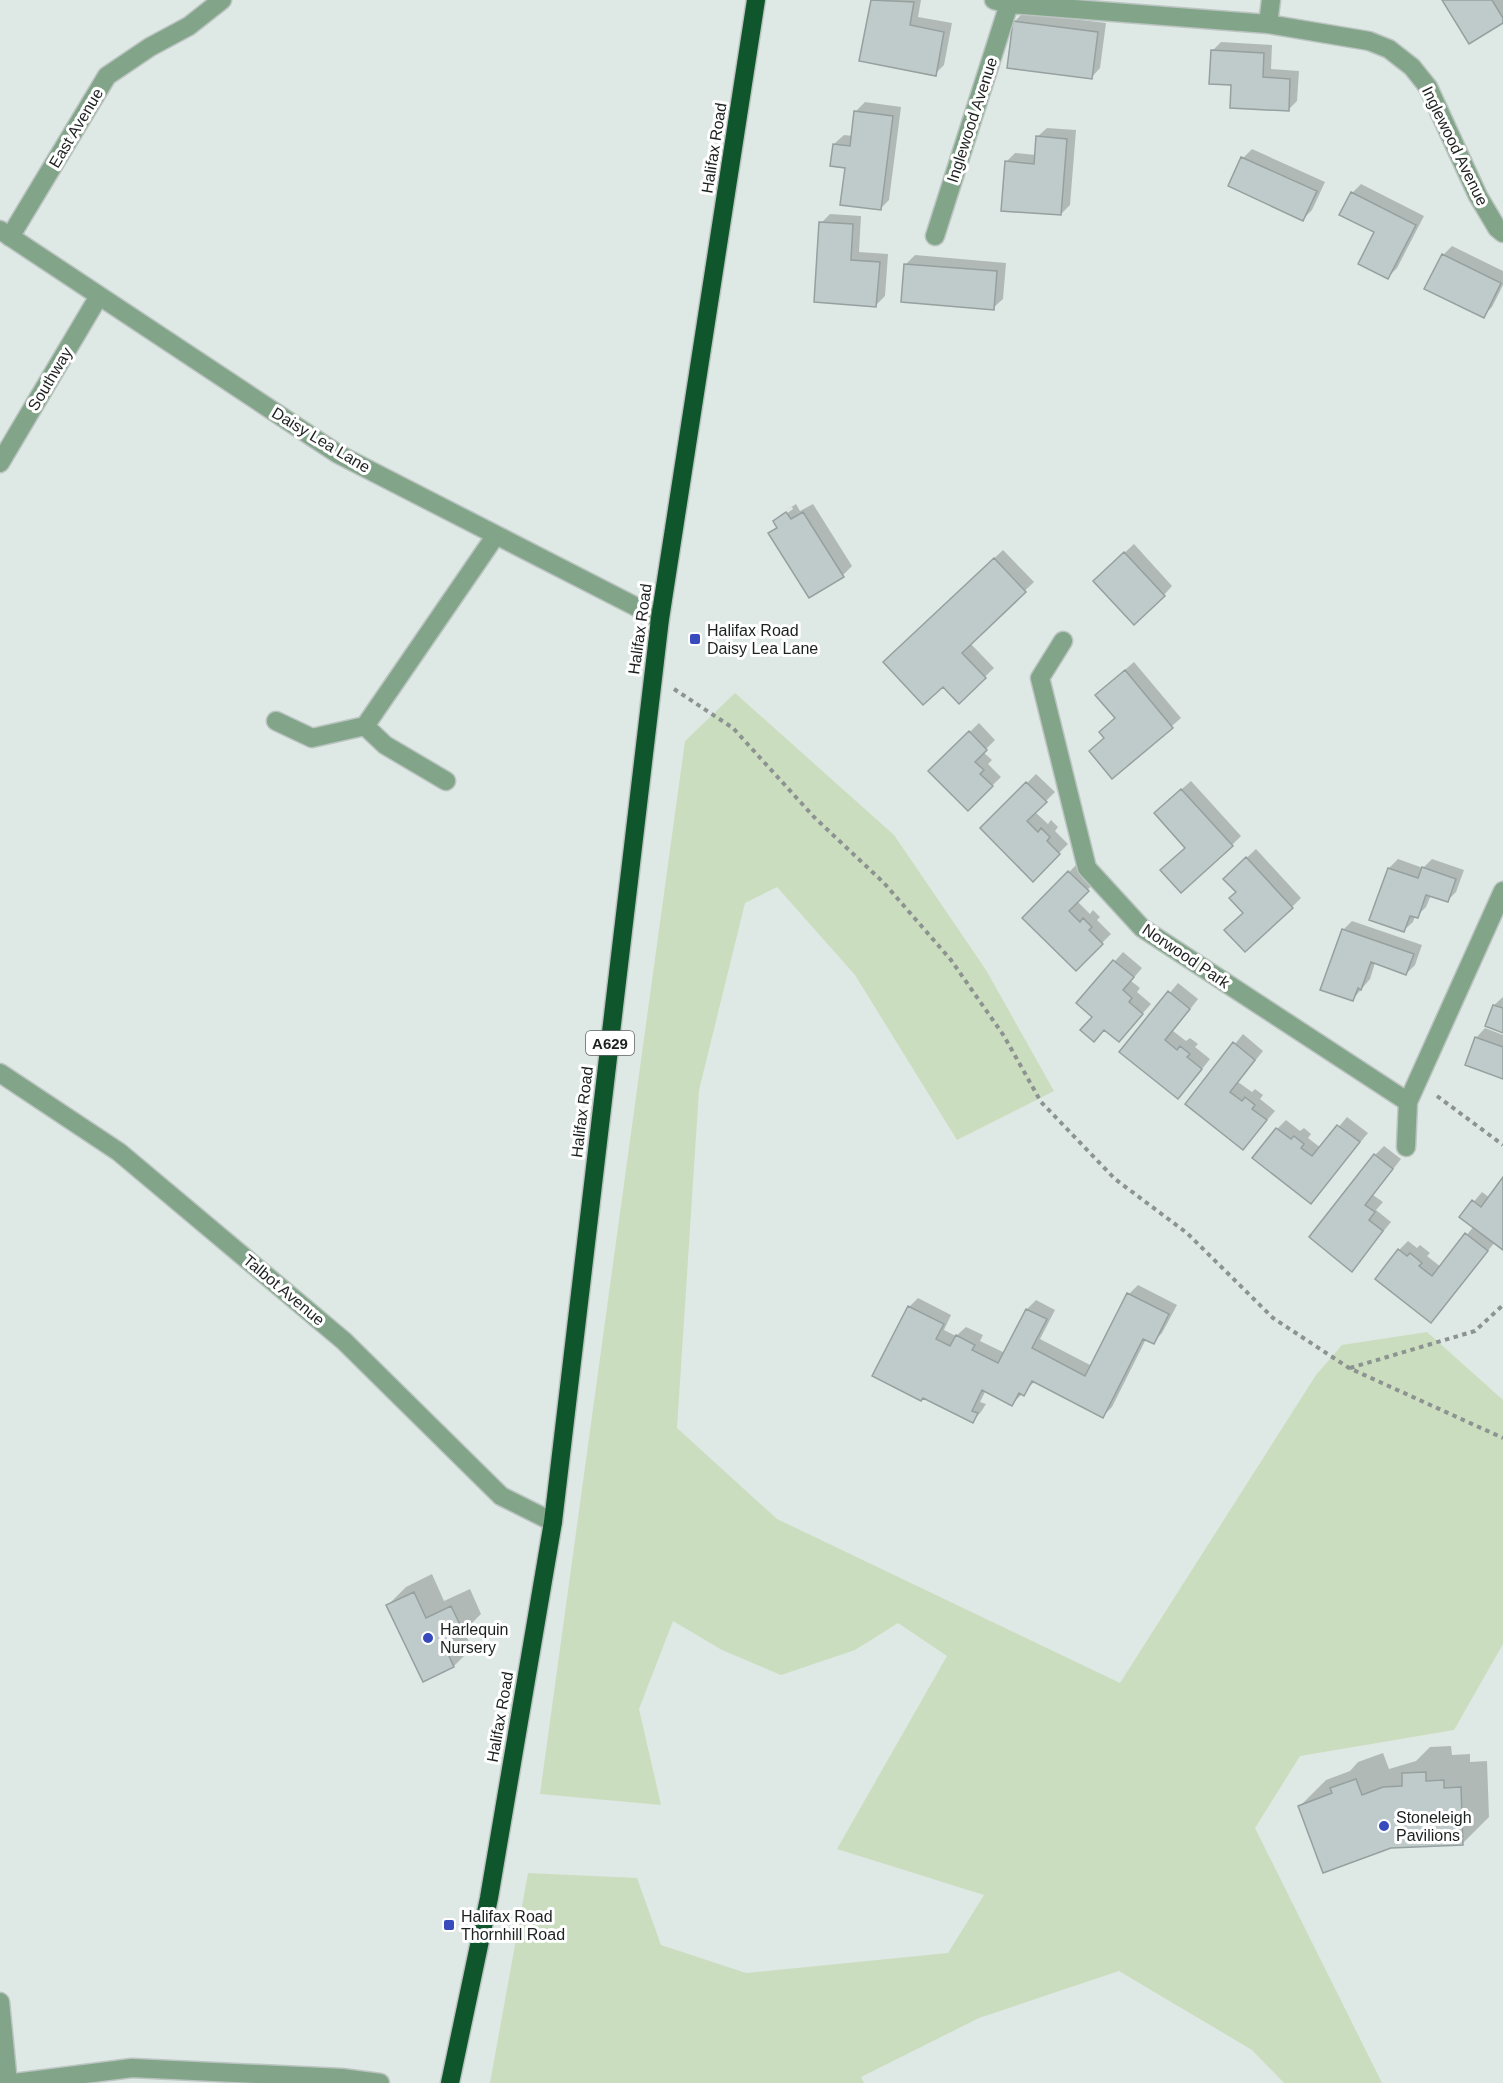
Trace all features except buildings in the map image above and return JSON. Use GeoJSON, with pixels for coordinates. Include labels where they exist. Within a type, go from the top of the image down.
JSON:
{"type":"FeatureCollection","features":[{"type":"Feature","properties":{"kind":"highway","name":"Halifax Road"},"geometry":{"type":"LineString","coordinates":[[450,2083],[489,1898],[553,1522],[660,619],[756,0]]}},
{"type":"Feature","properties":{"kind":"street","name":"East Avenue"},"geometry":{"type":"LineString","coordinates":[[5,233],[107,76],[150,46],[189,26],[222,0]]}},
{"type":"Feature","properties":{"kind":"street"},"geometry":{"type":"LineString","coordinates":[[1268,24],[1271,0]]}},
{"type":"Feature","properties":{"kind":"street","name":"Inglewood Avenue"},"geometry":{"type":"LineString","coordinates":[[935,236],[1001,2],[1268,24],[1369,41],[1389,49],[1412,67],[1428,87],[1478,196],[1497,228],[1503,233]]}},
{"type":"Feature","properties":{"kind":"street","name":"Daisy Lea Lane"},"geometry":{"type":"LineString","coordinates":[[5,233],[338,454],[660,619]]}},
{"type":"Feature","properties":{"kind":"street","name":"Southway"},"geometry":{"type":"LineString","coordinates":[[0,463],[99,296]]}},
{"type":"Feature","properties":{"kind":"street"},"geometry":{"type":"LineString","coordinates":[[276,721],[312,738],[365,726],[496,535]]}},
{"type":"Feature","properties":{"kind":"street","name":"Norwood Park"},"geometry":{"type":"LineString","coordinates":[[1063,641],[1040,678],[1087,868],[1142,928],[1408,1102]]}},
{"type":"Feature","properties":{"kind":"street"},"geometry":{"type":"LineString","coordinates":[[365,726],[385,745],[446,782]]}},
{"type":"Feature","properties":{"kind":"street"},"geometry":{"type":"LineString","coordinates":[[1406,1147],[1408,1102],[1503,891]]}},
{"type":"Feature","properties":{"kind":"street","name":"Talbot Avenue"},"geometry":{"type":"LineString","coordinates":[[0,1073],[119,1152],[344,1341],[501,1496],[553,1522]]}},
{"type":"Feature","properties":{"kind":"street"},"geometry":{"type":"LineString","coordinates":[[0,2002],[8,2083]]}},
{"type":"Feature","properties":{"kind":"street"},"geometry":{"type":"LineString","coordinates":[[14,2083],[132,2067],[257,2078],[342,2078],[380,2083]]}},
{"type":"Feature","properties":{"kind":"path"},"geometry":{"type":"LineString","coordinates":[[654,675],[733,728],[814,817],[884,883],[951,960],[1004,1036],[1041,1102],[1115,1179],[1187,1233],[1273,1318],[1349,1368],[1503,1438]]}},
{"type":"Feature","properties":{"kind":"path"},"geometry":{"type":"LineString","coordinates":[[1417,1081],[1503,1145]]}},
{"type":"Feature","properties":{"kind":"path"},"geometry":{"type":"LineString","coordinates":[[1349,1368],[1475,1331],[1503,1305]]}},
{"type":"Feature","properties":{"kind":"green space"},"geometry":{"type":"Polygon","coordinates":[[[735,693],[894,835],[986,970],[1054,1091],[957,1140],[855,975],[777,887],[745,903],[699,1090],[677,1428],[777,1519],[1120,1683],[1316,1375],[1342,1345],[1427,1332],[1503,1400],[1503,1644],[1454,1730],[1300,1756],[1255,1828],[1382,2083],[1284,2083],[1252,2050],[1119,1971],[979,2018],[861,2077],[864,2083],[490,2083],[528,1873],[637,1878],[661,1945],[746,1973],[948,1953],[984,1895],[837,1849],[947,1656],[898,1623],[855,1650],[781,1675],[722,1650],[673,1621],[639,1709],[661,1805],[540,1794],[685,741],[735,693]]]}},
{"type":"Feature","properties":{"kind":"place","name":"Halifax Road Daisy Lea Lane"},"geometry":{"type":"Point","coordinates":[695,639]}},
{"type":"Feature","properties":{"kind":"place","name":"Harlequin Nursery"},"geometry":{"type":"Point","coordinates":[428,1638]}},
{"type":"Feature","properties":{"kind":"place","name":"Stoneleigh Pavilions"},"geometry":{"type":"Point","coordinates":[1384,1826]}},
{"type":"Feature","properties":{"kind":"place","name":"Halifax Road Thornhill Road"},"geometry":{"type":"Point","coordinates":[449,1925]}}]}
